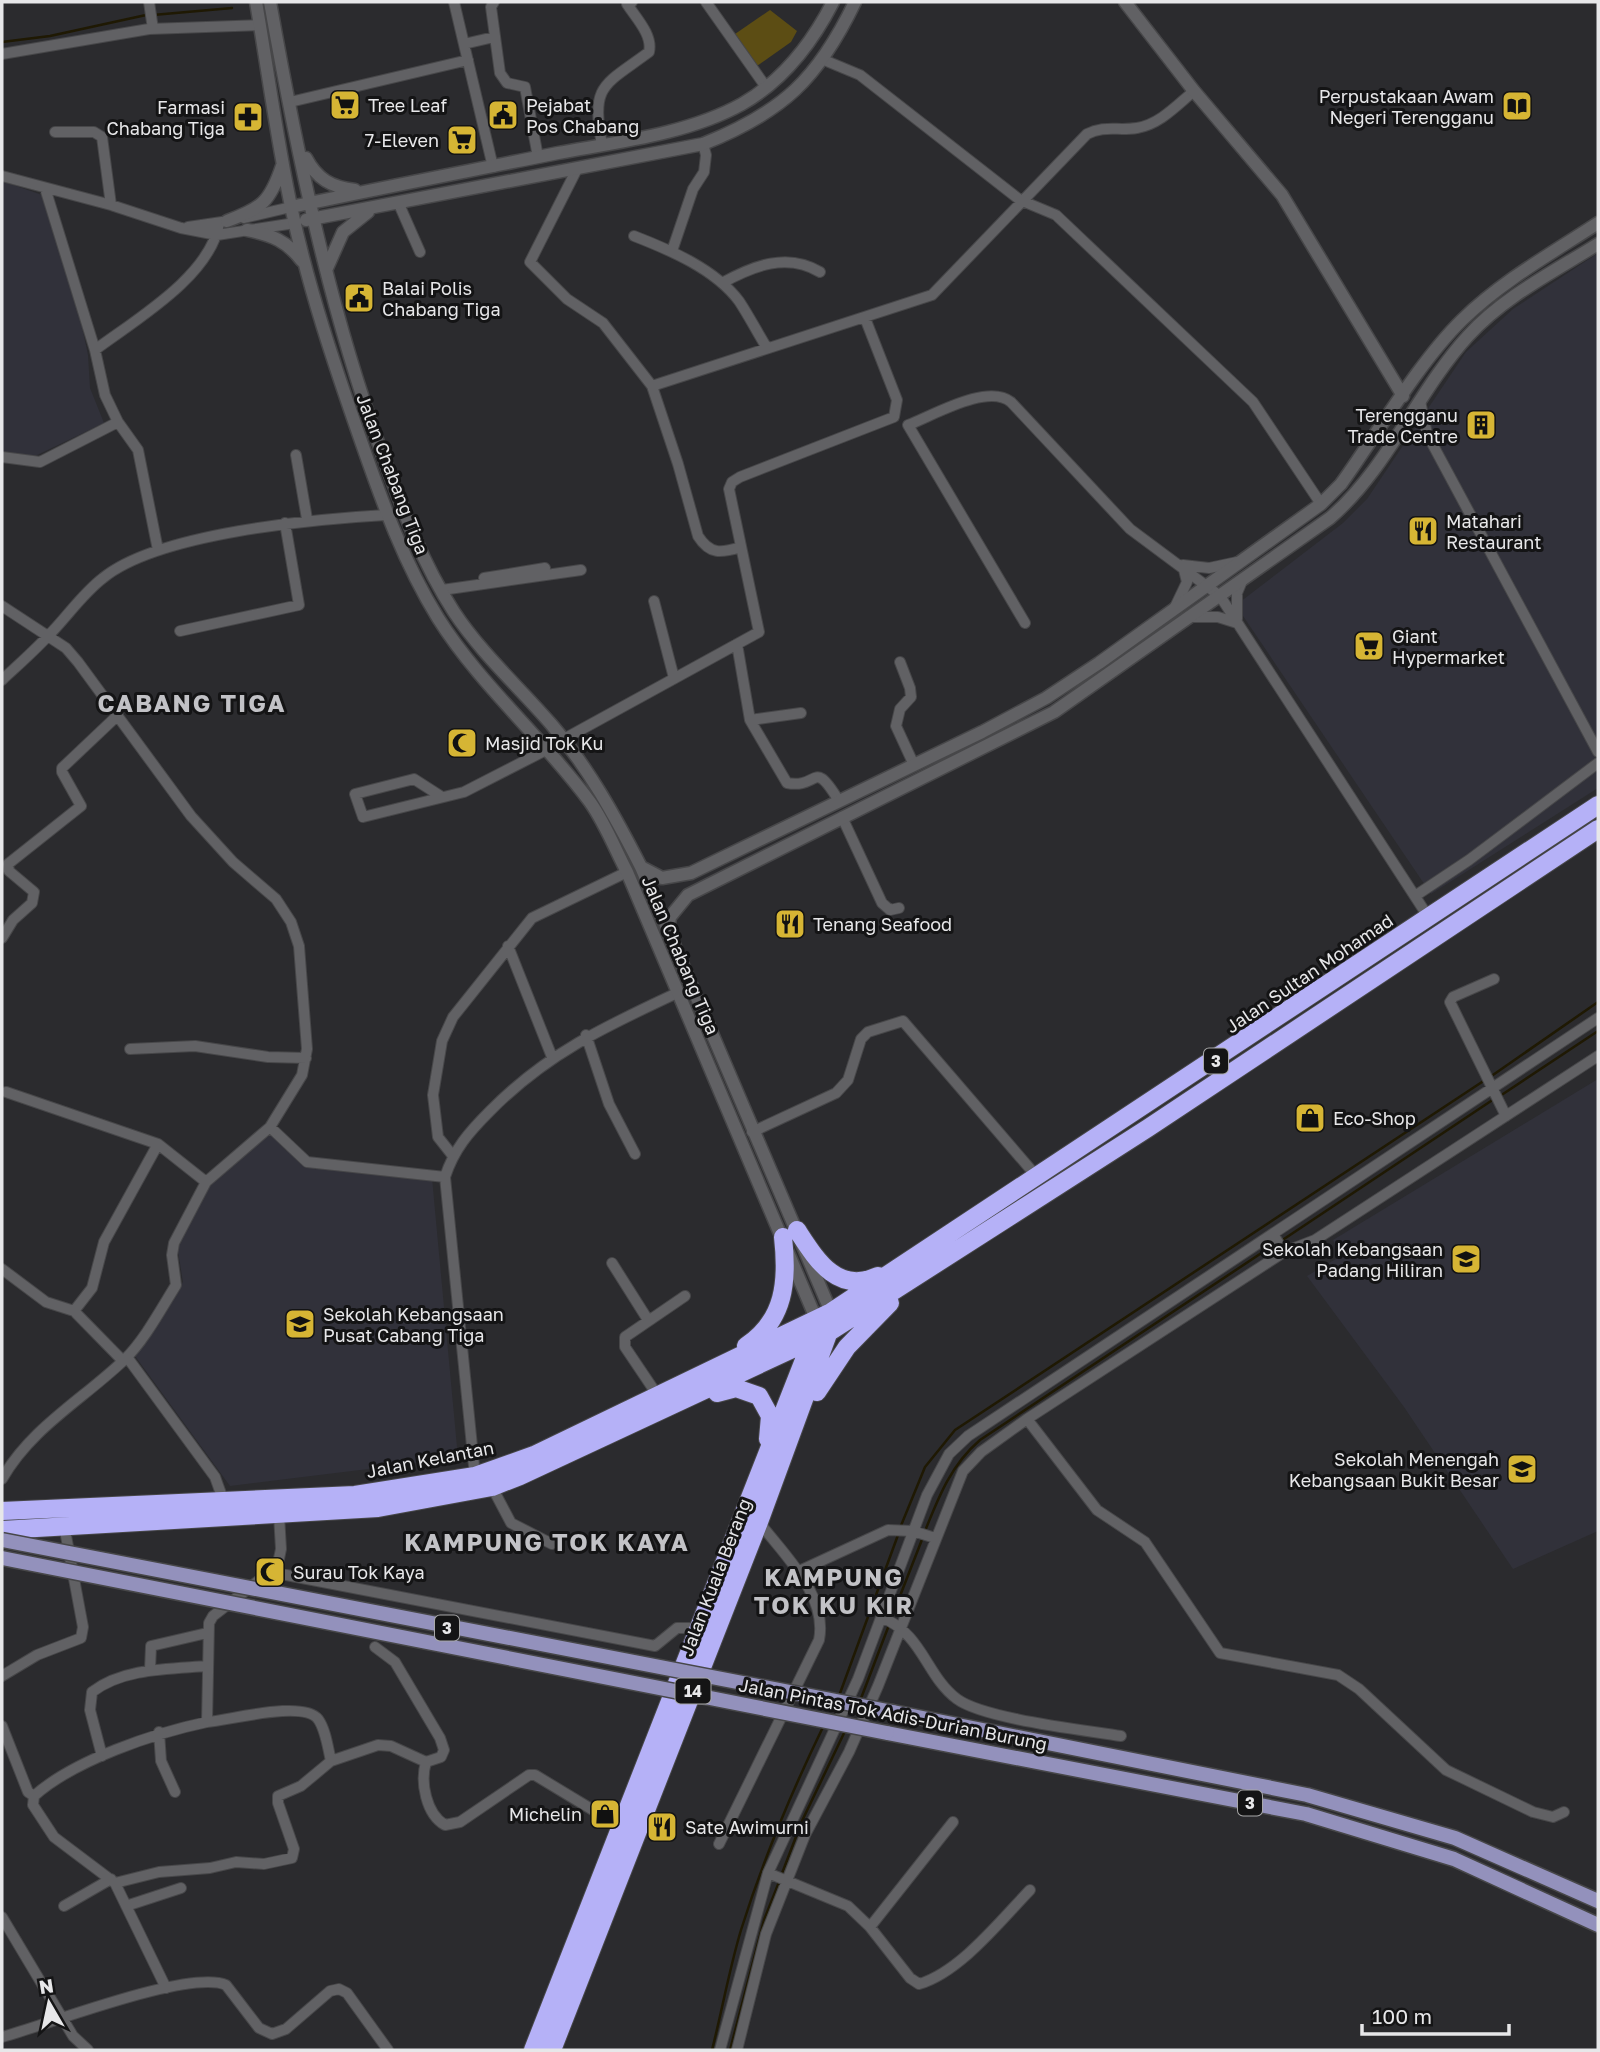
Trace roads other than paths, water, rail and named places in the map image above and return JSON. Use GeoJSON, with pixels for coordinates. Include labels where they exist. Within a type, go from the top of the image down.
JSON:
{"type":"FeatureCollection","features":[{"type":"Feature","properties":{"kind":"highway","name":"Jalan Sultan Mohamad"},"geometry":{"type":"LineString","coordinates":[[827,1321],[920,1256],[1598,806]]}},
{"type":"Feature","properties":{"kind":"highway","name":"3"},"geometry":{"type":"LineString","coordinates":[[2,1530],[279,1515],[390,1506],[492,1487],[812,1341],[827,1321],[947,1257],[1598,829]]}},
{"type":"Feature","properties":{"kind":"highway"},"geometry":{"type":"LineString","coordinates":[[790,1234],[821,1267],[848,1281],[873,1279],[920,1256]]}},
{"type":"Feature","properties":{"kind":"highway"},"geometry":{"type":"LineString","coordinates":[[708,1371],[762,1335],[772,1323],[786,1280],[790,1234]]}},
{"type":"Feature","properties":{"kind":"highway"},"geometry":{"type":"LineString","coordinates":[[796,1426],[833,1366],[862,1330],[908,1286],[947,1257]]}},
{"type":"Feature","properties":{"kind":"highway","name":"Jalan Kelantan"},"geometry":{"type":"LineString","coordinates":[[2,1511],[355,1495],[474,1476],[534,1455],[708,1371],[827,1321]]}},
{"type":"Feature","properties":{"kind":"highway","name":"Jalan Kuala Berang"},"geometry":{"type":"LineString","coordinates":[[552,2050],[796,1426],[827,1321]]}},
{"type":"Feature","properties":{"kind":"highway","name":"Jalan Kuala Berang"},"geometry":{"type":"LineString","coordinates":[[533,2050],[812,1341]]}},
{"type":"Feature","properties":{"kind":"highway"},"geometry":{"type":"LineString","coordinates":[[681,1403],[736,1388],[759,1396],[770,1416],[757,1483]]}},
{"type":"Feature","properties":{"kind":"highway"},"geometry":{"type":"LineString","coordinates":[[554,1994],[570,1989],[596,1942]]}},
{"type":"Feature","properties":{"kind":"main road","name":"Jalan Chabang Tiga"},"geometry":{"type":"LineString","coordinates":[[256,2],[291,207],[304,264],[338,377],[386,515],[408,564],[439,620],[473,665],[548,749],[591,804],[627,872],[677,993],[790,1234],[827,1321]]}},
{"type":"Feature","properties":{"kind":"main road","name":"Jalan Chabang Tiga"},"geometry":{"type":"LineString","coordinates":[[270,2],[310,203],[354,375],[419,548],[440,588],[486,654],[564,740],[605,798],[641,867],[752,1132],[790,1234]]}},
{"type":"Feature","properties":{"kind":"main road"},"geometry":{"type":"LineString","coordinates":[[291,207],[676,129],[717,114],[742,104],[766,86],[808,46],[833,2]]}},
{"type":"Feature","properties":{"kind":"main road"},"geometry":{"type":"LineString","coordinates":[[295,223],[703,144],[754,120],[801,85],[824,60],[855,2]]}},
{"type":"Feature","properties":{"kind":"main road"},"geometry":{"type":"LineString","coordinates":[[1125,2],[1194,91],[1282,195],[1404,396]]}},
{"type":"Feature","properties":{"kind":"main road"},"geometry":{"type":"LineString","coordinates":[[299,146],[313,173],[324,181],[336,187],[364,192]]}},
{"type":"Feature","properties":{"kind":"main road"},"geometry":{"type":"LineString","coordinates":[[223,222],[260,206],[269,198],[283,163]]}},
{"type":"Feature","properties":{"kind":"main road"},"geometry":{"type":"LineString","coordinates":[[326,271],[343,232],[359,217],[382,205]]}},
{"type":"Feature","properties":{"kind":"main road"},"geometry":{"type":"LineString","coordinates":[[641,867],[662,878],[679,876],[762,839],[1046,698],[1173,611],[1321,504],[1341,484],[1439,345],[1482,302],[1598,223]]}},
{"type":"Feature","properties":{"kind":"main road"},"geometry":{"type":"LineString","coordinates":[[247,230],[279,239],[291,246],[304,264]]}},
{"type":"Feature","properties":{"kind":"main road"},"geometry":{"type":"LineString","coordinates":[[668,932],[670,917],[688,895],[1054,712],[1242,581],[1346,504],[1451,356],[1485,320],[1598,244]]}},
{"type":"Feature","properties":{"kind":"main road"},"geometry":{"type":"LineString","coordinates":[[762,839],[769,853]]}},
{"type":"Feature","properties":{"kind":"main road","name":"Jalan Pintas Tok Adis-Durian Burung"},"geometry":{"type":"LineString","coordinates":[[2,1540],[1307,1795],[1455,1838],[1598,1901]]}},
{"type":"Feature","properties":{"kind":"main road","name":"Jalan Pintas Tok Adis-Durian Burung"},"geometry":{"type":"LineString","coordinates":[[2,1558],[1306,1814],[1454,1859],[1598,1925]]}},
{"type":"Feature","properties":{"kind":"street"},"geometry":{"type":"LineString","coordinates":[[454,2],[493,167]]}},
{"type":"Feature","properties":{"kind":"street"},"geometry":{"type":"LineString","coordinates":[[494,2],[491,7],[494,37],[503,79],[525,87],[538,157]]}},
{"type":"Feature","properties":{"kind":"street"},"geometry":{"type":"LineString","coordinates":[[602,145],[596,113],[602,89],[649,52],[651,46],[650,38],[627,4],[632,2]]}},
{"type":"Feature","properties":{"kind":"street"},"geometry":{"type":"LineString","coordinates":[[706,2],[766,86]]}},
{"type":"Feature","properties":{"kind":"street"},"geometry":{"type":"LineString","coordinates":[[149,4],[153,29]]}},
{"type":"Feature","properties":{"kind":"street"},"geometry":{"type":"LineString","coordinates":[[2,54],[153,29],[259,21]]}},
{"type":"Feature","properties":{"kind":"street"},"geometry":{"type":"LineString","coordinates":[[464,44],[494,37]]}},
{"type":"Feature","properties":{"kind":"street"},"geometry":{"type":"LineString","coordinates":[[290,102],[468,60]]}},
{"type":"Feature","properties":{"kind":"street"},"geometry":{"type":"LineString","coordinates":[[824,60],[860,75],[1020,200],[1056,215],[1265,417],[1321,504]]}},
{"type":"Feature","properties":{"kind":"street"},"geometry":{"type":"LineString","coordinates":[[652,386],[932,295],[1020,200],[1087,134],[1097,129],[1124,129],[1152,124],[1194,91]]}},
{"type":"Feature","properties":{"kind":"street"},"geometry":{"type":"LineString","coordinates":[[55,132],[94,132],[102,136],[111,205]]}},
{"type":"Feature","properties":{"kind":"street"},"geometry":{"type":"LineString","coordinates":[[671,251],[693,189],[704,172],[706,155],[703,144]]}},
{"type":"Feature","properties":{"kind":"street"},"geometry":{"type":"LineString","coordinates":[[577,169],[530,262],[567,299],[603,323],[652,386],[698,536],[712,552],[741,547]]}},
{"type":"Feature","properties":{"kind":"street"},"geometry":{"type":"LineString","coordinates":[[2,176],[111,205],[181,229],[217,235],[295,223]]}},
{"type":"Feature","properties":{"kind":"street"},"geometry":{"type":"LineString","coordinates":[[45,188],[95,350],[105,395],[118,422],[138,450],[158,550]]}},
{"type":"Feature","properties":{"kind":"street"},"geometry":{"type":"LineString","coordinates":[[398,202],[420,252]]}},
{"type":"Feature","properties":{"kind":"street"},"geometry":{"type":"LineString","coordinates":[[181,229],[291,207]]}},
{"type":"Feature","properties":{"kind":"street"},"geometry":{"type":"LineString","coordinates":[[95,350],[188,278],[205,258],[223,222]]}},
{"type":"Feature","properties":{"kind":"street"},"geometry":{"type":"LineString","coordinates":[[634,236],[671,251],[722,283],[738,300],[767,348]]}},
{"type":"Feature","properties":{"kind":"street"},"geometry":{"type":"LineString","coordinates":[[722,283],[743,272],[785,261],[806,264],[820,272]]}},
{"type":"Feature","properties":{"kind":"street"},"geometry":{"type":"LineString","coordinates":[[564,740],[759,632],[729,496],[732,482],[894,416],[897,412],[897,400],[865,318]]}},
{"type":"Feature","properties":{"kind":"street"},"geometry":{"type":"LineString","coordinates":[[1026,623],[908,425],[986,394],[1004,396],[1130,529],[1150,546],[1209,585],[1220,596],[1429,918]]}},
{"type":"Feature","properties":{"kind":"street"},"geometry":{"type":"LineString","coordinates":[[1420,401],[1427,435],[1598,752]]}},
{"type":"Feature","properties":{"kind":"street"},"geometry":{"type":"LineString","coordinates":[[2,457],[40,462],[118,422]]}},
{"type":"Feature","properties":{"kind":"street"},"geometry":{"type":"LineString","coordinates":[[296,455],[307,519]]}},
{"type":"Feature","properties":{"kind":"street"},"geometry":{"type":"LineString","coordinates":[[2,680],[104,576],[158,550],[307,519],[386,515]]}},
{"type":"Feature","properties":{"kind":"street"},"geometry":{"type":"LineString","coordinates":[[180,631],[299,605],[285,523]]}},
{"type":"Feature","properties":{"kind":"street"},"geometry":{"type":"LineString","coordinates":[[1182,565],[1209,568],[1245,559]]}},
{"type":"Feature","properties":{"kind":"street"},"geometry":{"type":"LineString","coordinates":[[1173,611],[1187,582],[1182,565]]}},
{"type":"Feature","properties":{"kind":"street"},"geometry":{"type":"LineString","coordinates":[[440,588],[545,568]]}},
{"type":"Feature","properties":{"kind":"street"},"geometry":{"type":"LineString","coordinates":[[440,588],[581,570]]}},
{"type":"Feature","properties":{"kind":"street"},"geometry":{"type":"LineString","coordinates":[[1238,623],[1236,598],[1242,581]]}},
{"type":"Feature","properties":{"kind":"street"},"geometry":{"type":"LineString","coordinates":[[654,601],[674,678]]}},
{"type":"Feature","properties":{"kind":"street"},"geometry":{"type":"LineString","coordinates":[[2,606],[72,655],[191,816],[233,862],[269,890],[291,922],[299,946],[306,1058],[302,1075],[270,1127],[206,1182],[173,1249],[176,1285],[125,1359],[26,1443],[2,1479]]}},
{"type":"Feature","properties":{"kind":"street"},"geometry":{"type":"LineString","coordinates":[[1191,617],[1218,617],[1238,623]]}},
{"type":"Feature","properties":{"kind":"street"},"geometry":{"type":"LineString","coordinates":[[737,644],[750,720],[787,782],[794,784],[820,776],[825,778],[839,801]]}},
{"type":"Feature","properties":{"kind":"street"},"geometry":{"type":"LineString","coordinates":[[900,662],[911,688],[911,697],[900,709],[896,726],[914,765]]}},
{"type":"Feature","properties":{"kind":"street"},"geometry":{"type":"LineString","coordinates":[[750,720],[801,713]]}},
{"type":"Feature","properties":{"kind":"street"},"geometry":{"type":"LineString","coordinates":[[2,938],[13,920],[32,903],[34,892],[9,871],[8,864],[81,806],[61,772],[62,768],[118,716]]}},
{"type":"Feature","properties":{"kind":"street"},"geometry":{"type":"LineString","coordinates":[[442,797],[414,779],[355,794],[359,815],[363,817],[464,792],[548,749]]}},
{"type":"Feature","properties":{"kind":"street"},"geometry":{"type":"LineString","coordinates":[[1415,896],[1469,860],[1598,763]]}},
{"type":"Feature","properties":{"kind":"street"},"geometry":{"type":"LineString","coordinates":[[842,817],[883,903],[890,910],[899,908]]}},
{"type":"Feature","properties":{"kind":"street"},"geometry":{"type":"LineString","coordinates":[[453,1156],[440,1143],[434,1120],[435,1068],[442,1041],[453,1017],[532,918],[627,872]]}},
{"type":"Feature","properties":{"kind":"street"},"geometry":{"type":"LineString","coordinates":[[508,946],[552,1057]]}},
{"type":"Feature","properties":{"kind":"street"},"geometry":{"type":"LineString","coordinates":[[1494,979],[1453,997],[1450,1002],[1506,1116]]}},
{"type":"Feature","properties":{"kind":"street"},"geometry":{"type":"LineString","coordinates":[[474,1476],[445,1177],[453,1156],[469,1132],[509,1091],[552,1057],[586,1035],[677,993]]}},
{"type":"Feature","properties":{"kind":"street"},"geometry":{"type":"LineString","coordinates":[[720,2050],[778,1878],[805,1836],[874,1697],[891,1621],[925,1535],[970,1461],[1492,1089],[1598,1018]]}},
{"type":"Feature","properties":{"kind":"street"},"geometry":{"type":"LineString","coordinates":[[752,1132],[836,1093],[851,1074],[861,1040],[868,1032],[903,1021],[1038,1178]]}},
{"type":"Feature","properties":{"kind":"street"},"geometry":{"type":"LineString","coordinates":[[586,1035],[609,1104],[635,1154]]}},
{"type":"Feature","properties":{"kind":"street"},"geometry":{"type":"LineString","coordinates":[[130,1049],[195,1046],[268,1057],[306,1058]]}},
{"type":"Feature","properties":{"kind":"street"},"geometry":{"type":"LineString","coordinates":[[737,2050],[793,1815],[891,1621],[925,1535],[940,1469],[958,1444],[1279,1243],[1315,1240],[1598,1056]]}},
{"type":"Feature","properties":{"kind":"street"},"geometry":{"type":"LineString","coordinates":[[6,1092],[158,1144],[206,1182]]}},
{"type":"Feature","properties":{"kind":"street"},"geometry":{"type":"LineString","coordinates":[[270,1127],[307,1162],[445,1177]]}},
{"type":"Feature","properties":{"kind":"street"},"geometry":{"type":"LineString","coordinates":[[74,1311],[96,1281],[104,1242],[158,1144]]}},
{"type":"Feature","properties":{"kind":"street"},"geometry":{"type":"LineString","coordinates":[[612,1263],[648,1320]]}},
{"type":"Feature","properties":{"kind":"street"},"geometry":{"type":"LineString","coordinates":[[2,1269],[46,1302],[74,1311],[125,1359],[215,1477],[224,1502]]}},
{"type":"Feature","properties":{"kind":"street"},"geometry":{"type":"LineString","coordinates":[[658,1396],[625,1347],[625,1337],[685,1296]]}},
{"type":"Feature","properties":{"kind":"street"},"geometry":{"type":"LineString","coordinates":[[1027,1419],[1097,1510],[1145,1542],[1220,1653],[1338,1675],[1360,1689],[1447,1770],[1533,1812],[1553,1817],[1564,1812]]}},
{"type":"Feature","properties":{"kind":"street"},"geometry":{"type":"LineString","coordinates":[[492,1487],[511,1523],[552,1544]]}},
{"type":"Feature","properties":{"kind":"street"},"geometry":{"type":"LineString","coordinates":[[276,1573],[281,1549],[279,1515]]}},
{"type":"Feature","properties":{"kind":"street"},"geometry":{"type":"LineString","coordinates":[[719,1844],[819,1640],[822,1626],[820,1612],[797,1572],[759,1522]]}},
{"type":"Feature","properties":{"kind":"street"},"geometry":{"type":"LineString","coordinates":[[2,1676],[37,1654],[81,1638],[83,1627],[64,1525]]}},
{"type":"Feature","properties":{"kind":"street"},"geometry":{"type":"LineString","coordinates":[[797,1572],[875,1535],[900,1529],[925,1535]]}},
{"type":"Feature","properties":{"kind":"street"},"geometry":{"type":"LineString","coordinates":[[207,1722],[207,1633],[213,1616],[262,1578],[276,1573],[655,1646],[677,1628],[700,1628]]}},
{"type":"Feature","properties":{"kind":"street"},"geometry":{"type":"LineString","coordinates":[[891,1621],[953,1695],[968,1705],[1015,1718],[1121,1736]]}},
{"type":"Feature","properties":{"kind":"street"},"geometry":{"type":"LineString","coordinates":[[150,1670],[151,1646],[207,1633]]}},
{"type":"Feature","properties":{"kind":"street"},"geometry":{"type":"LineString","coordinates":[[64,1906],[113,1881],[236,1862],[264,1864],[292,1858],[294,1849],[278,1796],[306,1783],[331,1761],[379,1745],[391,1746],[426,1762],[441,1757],[443,1745],[395,1662],[375,1647]]}},
{"type":"Feature","properties":{"kind":"street"},"geometry":{"type":"LineString","coordinates":[[102,1756],[90,1710],[92,1692],[100,1686],[150,1670],[207,1667]]}},
{"type":"Feature","properties":{"kind":"street"},"geometry":{"type":"LineString","coordinates":[[34,1796],[102,1756],[159,1732],[207,1722],[302,1710],[317,1718],[322,1726],[331,1761]]}},
{"type":"Feature","properties":{"kind":"street"},"geometry":{"type":"LineString","coordinates":[[2,1726],[28,1792],[34,1796]]}},
{"type":"Feature","properties":{"kind":"street"},"geometry":{"type":"LineString","coordinates":[[159,1732],[161,1761],[176,1793]]}},
{"type":"Feature","properties":{"kind":"street"},"geometry":{"type":"LineString","coordinates":[[426,1762],[423,1777],[429,1804],[445,1825],[460,1822],[529,1775],[535,1775],[621,1828]]}},
{"type":"Feature","properties":{"kind":"street"},"geometry":{"type":"LineString","coordinates":[[34,1796],[33,1805],[54,1837],[113,1881],[166,1988]]}},
{"type":"Feature","properties":{"kind":"street"},"geometry":{"type":"LineString","coordinates":[[870,1927],[953,1822]]}},
{"type":"Feature","properties":{"kind":"street"},"geometry":{"type":"LineString","coordinates":[[778,1878],[848,1906],[870,1927],[909,1978],[919,1984],[933,1980],[975,1947],[1030,1890]]}},
{"type":"Feature","properties":{"kind":"street"},"geometry":{"type":"LineString","coordinates":[[126,1906],[181,1888]]}},
{"type":"Feature","properties":{"kind":"street"},"geometry":{"type":"LineString","coordinates":[[2,1917],[73,2036],[88,2050]]}},
{"type":"Feature","properties":{"kind":"street"},"geometry":{"type":"LineString","coordinates":[[2,2037],[166,1988],[220,1982],[232,1990],[259,2028],[272,2034],[286,2029],[330,1991],[339,1989],[347,1993],[388,2050]]}},
{"type":"Feature","properties":{"kind":"waterway"},"geometry":{"type":"LineString","coordinates":[[153,15],[232,8]]}},
{"type":"Feature","properties":{"kind":"waterway"},"geometry":{"type":"LineString","coordinates":[[2,42],[50,36],[146,15]]}},
{"type":"Feature","properties":{"kind":"waterway"},"geometry":{"type":"LineString","coordinates":[[1490,1077],[1598,1002]]}},
{"type":"Feature","properties":{"kind":"waterway"},"geometry":{"type":"LineString","coordinates":[[1500,1096],[1598,1031]]}},
{"type":"Feature","properties":{"kind":"waterway"},"geometry":{"type":"LineString","coordinates":[[900,1528],[925,1467],[955,1430],[1485,1080]]}},
{"type":"Feature","properties":{"kind":"waterway"},"geometry":{"type":"LineString","coordinates":[[1281,1241],[1494,1099]]}},
{"type":"Feature","properties":{"kind":"waterway"},"geometry":{"type":"LineString","coordinates":[[925,1531],[941,1493],[954,1471],[980,1440],[1275,1244]]}},
{"type":"Feature","properties":{"kind":"waterway"},"geometry":{"type":"LineString","coordinates":[[839,1696],[898,1535]]}},
{"type":"Feature","properties":{"kind":"waterway"},"geometry":{"type":"LineString","coordinates":[[891,1619],[923,1537]]}},
{"type":"Feature","properties":{"kind":"waterway"},"geometry":{"type":"LineString","coordinates":[[860,1701],[889,1625]]}},
{"type":"Feature","properties":{"kind":"waterway"},"geometry":{"type":"LineString","coordinates":[[712,2050],[741,1930],[778,1827],[823,1727]]}},
{"type":"Feature","properties":{"kind":"waterway"},"geometry":{"type":"LineString","coordinates":[[781,1876],[802,1821],[846,1729]]}},
{"type":"Feature","properties":{"kind":"waterway"},"geometry":{"type":"LineString","coordinates":[[730,2050],[764,1920],[779,1882]]}},
{"type":"Feature","properties":{"kind":"place","name":"Tree Leaf"},"geometry":{"type":"Point","coordinates":[345,105]}},
{"type":"Feature","properties":{"kind":"place","name":"Perpustakaan Awam Negeri Terengganu"},"geometry":{"type":"Point","coordinates":[1517,106]}},
{"type":"Feature","properties":{"kind":"place","name":"Pejabat Pos Chabang"},"geometry":{"type":"Point","coordinates":[503,115]}},
{"type":"Feature","properties":{"kind":"place","name":"Farmasi Chabang Tiga"},"geometry":{"type":"Point","coordinates":[248,117]}},
{"type":"Feature","properties":{"kind":"place","name":"7-Eleven"},"geometry":{"type":"Point","coordinates":[462,140]}},
{"type":"Feature","properties":{"kind":"place","name":"Balai Polis Chabang Tiga"},"geometry":{"type":"Point","coordinates":[359,298]}},
{"type":"Feature","properties":{"kind":"place","name":"Terengganu Trade Centre"},"geometry":{"type":"Point","coordinates":[1481,425]}},
{"type":"Feature","properties":{"kind":"place","name":"Matahari Restaurant"},"geometry":{"type":"Point","coordinates":[1423,531]}},
{"type":"Feature","properties":{"kind":"place","name":"Giant Hypermarket"},"geometry":{"type":"Point","coordinates":[1369,646]}},
{"type":"Feature","properties":{"kind":"place","name":"Masjid Tok Ku"},"geometry":{"type":"Point","coordinates":[462,743]}},
{"type":"Feature","properties":{"kind":"place","name":"Tenang Seafood"},"geometry":{"type":"Point","coordinates":[790,924]}},
{"type":"Feature","properties":{"kind":"place","name":"Eco-Shop"},"geometry":{"type":"Point","coordinates":[1310,1118]}},
{"type":"Feature","properties":{"kind":"place","name":"Sekolah Kebangsaan Padang Hiliran"},"geometry":{"type":"Point","coordinates":[1466,1259]}},
{"type":"Feature","properties":{"kind":"place","name":"Sekolah Kebangsaan Pusat Cabang Tiga"},"geometry":{"type":"Point","coordinates":[300,1324]}},
{"type":"Feature","properties":{"kind":"place","name":"Sekolah Menengah Kebangsaan Bukit Besar"},"geometry":{"type":"Point","coordinates":[1522,1469]}},
{"type":"Feature","properties":{"kind":"place","name":"Surau Tok Kaya"},"geometry":{"type":"Point","coordinates":[270,1572]}},
{"type":"Feature","properties":{"kind":"place","name":"Michelin"},"geometry":{"type":"Point","coordinates":[605,1814]}},
{"type":"Feature","properties":{"kind":"place","name":"Sate Awimurni"},"geometry":{"type":"Point","coordinates":[662,1827]}},
{"type":"Feature","properties":{"kind":"district","name":"CABANG TIGA"},"geometry":{"type":"Point","coordinates":[192,702]}},
{"type":"Feature","properties":{"kind":"district","name":"KAMPUNG TOK KAYA"},"geometry":{"type":"Point","coordinates":[547,1541]}},
{"type":"Feature","properties":{"kind":"district","name":"KAMPUNG TOK KU KIR"},"geometry":{"type":"Point","coordinates":[834,1590]}}]}
